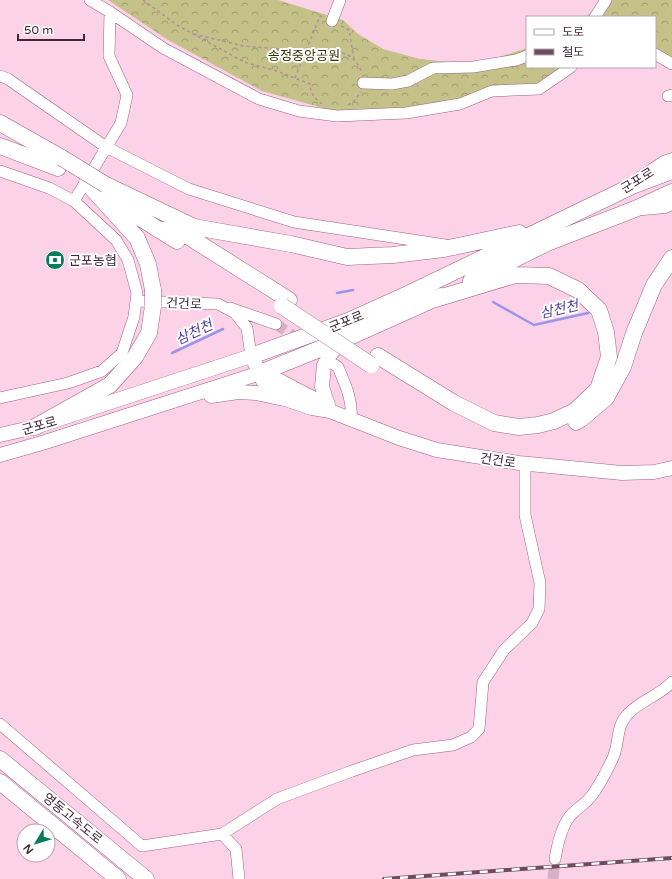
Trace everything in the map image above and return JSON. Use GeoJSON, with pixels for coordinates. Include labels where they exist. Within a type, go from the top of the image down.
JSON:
{"type":"FeatureCollection","features":[{"type":"Feature","properties":{"kind":"highway"},"geometry":{"type":"LineString","coordinates":[[0,123],[60,163],[375,360],[448,412],[490,431],[514,437],[537,436],[581,420],[606,398],[623,367],[634,333],[654,285],[672,258]]}},
{"type":"Feature","properties":{"kind":"highway"},"geometry":{"type":"LineString","coordinates":[[0,146],[60,163],[87,183],[112,209],[136,238],[148,264],[153,298],[149,333],[135,357],[110,385],[35,427]]}},
{"type":"Feature","properties":{"kind":"highway"},"geometry":{"type":"LineString","coordinates":[[632,186],[672,171]]}},
{"type":"Feature","properties":{"kind":"highway"},"geometry":{"type":"LineString","coordinates":[[87,183],[194,227],[283,243],[347,257],[393,255],[457,246],[544,228]]}},
{"type":"Feature","properties":{"kind":"highway","name":"군포로"},"geometry":{"type":"LineString","coordinates":[[251,356],[348,321],[410,293],[632,186]]}},
{"type":"Feature","properties":{"kind":"highway"},"geometry":{"type":"LineString","coordinates":[[635,209],[672,192]]}},
{"type":"Feature","properties":{"kind":"highway","name":"군포로"},"geometry":{"type":"LineString","coordinates":[[260,373],[354,335],[432,300],[547,243],[635,209]]}},
{"type":"Feature","properties":{"kind":"highway"},"geometry":{"type":"LineString","coordinates":[[375,360],[494,423],[519,427],[549,422],[575,411],[598,389],[609,357],[606,332],[599,310],[578,290],[549,276],[514,275],[432,300]]}},
{"type":"Feature","properties":{"kind":"highway","name":"영동고속도로"},"geometry":{"type":"LineString","coordinates":[[0,759],[146,879]]}},
{"type":"Feature","properties":{"kind":"highway","name":"영동고속도로"},"geometry":{"type":"LineString","coordinates":[[0,782],[97,860],[118,879]]}},
{"type":"Feature","properties":{"kind":"main road","name":"군포로"},"geometry":{"type":"LineString","coordinates":[[632,186],[664,163],[672,160]]}},
{"type":"Feature","properties":{"kind":"main road","name":"군포로"},"geometry":{"type":"LineString","coordinates":[[635,209],[665,206],[672,203]]}},
{"type":"Feature","properties":{"kind":"main road"},"geometry":{"type":"LineString","coordinates":[[330,411],[322,388],[324,365],[332,352],[354,335]]}},
{"type":"Feature","properties":{"kind":"main road","name":"군포로"},"geometry":{"type":"LineString","coordinates":[[0,435],[35,427],[251,356]]}},
{"type":"Feature","properties":{"kind":"main road","name":"건건로"},"geometry":{"type":"LineString","coordinates":[[251,356],[263,381],[270,390],[282,398],[312,408],[330,411],[399,438],[437,450],[525,464],[622,474],[654,472],[672,468]]}},
{"type":"Feature","properties":{"kind":"main road","name":"군포로"},"geometry":{"type":"LineString","coordinates":[[0,455],[260,373]]}},
{"type":"Feature","properties":{"kind":"main road","name":"건건로"},"geometry":{"type":"LineString","coordinates":[[260,373],[276,379],[320,402],[330,411]]}},
{"type":"Feature","properties":{"kind":"main road"},"geometry":{"type":"LineString","coordinates":[[203,391],[208,397],[238,392],[256,393],[282,398]]}},
{"type":"Feature","properties":{"kind":"street"},"geometry":{"type":"LineString","coordinates":[[90,0],[162,48],[259,99],[299,111],[337,116],[406,113],[460,104],[492,91],[539,89],[570,68]]}},
{"type":"Feature","properties":{"kind":"street"},"geometry":{"type":"LineString","coordinates":[[332,21],[340,0]]}},
{"type":"Feature","properties":{"kind":"street"},"geometry":{"type":"LineString","coordinates":[[596,16],[606,0]]}},
{"type":"Feature","properties":{"kind":"street"},"geometry":{"type":"LineString","coordinates":[[74,201],[121,123],[127,95],[109,56],[110,12]]}},
{"type":"Feature","properties":{"kind":"street"},"geometry":{"type":"LineString","coordinates":[[656,55],[672,64]]}},
{"type":"Feature","properties":{"kind":"street"},"geometry":{"type":"LineString","coordinates":[[364,83],[392,84],[408,81],[433,68],[473,67],[516,60],[526,56]]}},
{"type":"Feature","properties":{"kind":"street"},"geometry":{"type":"LineString","coordinates":[[0,76],[8,79],[106,147],[189,189],[294,222],[352,232],[457,246]]}},
{"type":"Feature","properties":{"kind":"street"},"geometry":{"type":"LineString","coordinates":[[0,171],[49,188],[74,201],[116,240],[128,260],[137,293],[134,318],[122,353],[102,371],[68,383],[0,398]]}},
{"type":"Feature","properties":{"kind":"street","name":"건건로"},"geometry":{"type":"LineString","coordinates":[[136,301],[218,304],[235,313],[247,328],[251,356]]}},
{"type":"Feature","properties":{"kind":"street"},"geometry":{"type":"LineString","coordinates":[[218,304],[276,324]]}},
{"type":"Feature","properties":{"kind":"street"},"geometry":{"type":"LineString","coordinates":[[335,365],[338,367],[350,395],[352,411],[350,419]]}},
{"type":"Feature","properties":{"kind":"street"},"geometry":{"type":"LineString","coordinates":[[0,724],[142,846],[222,834],[277,799],[352,770],[413,750],[453,745],[471,737],[479,729],[483,682],[504,650],[532,623],[539,609],[540,583],[525,515],[525,464]]}},
{"type":"Feature","properties":{"kind":"street"},"geometry":{"type":"LineString","coordinates":[[555,860],[556,850],[569,817],[585,804],[593,795],[613,758],[622,722],[629,713],[662,692],[672,682]]}},
{"type":"Feature","properties":{"kind":"street"},"geometry":{"type":"LineString","coordinates":[[222,834],[236,849],[239,879]]}},
{"type":"Feature","properties":{"kind":"path"},"geometry":{"type":"LineString","coordinates":[[143,0],[177,25],[244,62],[277,71],[310,84],[310,89],[314,96],[318,101],[325,105]]}},
{"type":"Feature","properties":{"kind":"path"},"geometry":{"type":"LineString","coordinates":[[295,78],[320,16],[349,30],[354,58],[362,72],[364,83],[358,96],[346,107]]}},
{"type":"Feature","properties":{"kind":"path"},"geometry":{"type":"LineString","coordinates":[[194,34],[244,46],[327,53],[338,52],[354,58]]}},
{"type":"Feature","properties":{"kind":"green space","name":"송정중앙공원"},"geometry":{"type":"Polygon","coordinates":[[[108,0],[278,0],[343,20],[358,34],[383,49],[420,59],[459,63],[487,61],[526,48],[526,68],[562,68],[537,85],[407,109],[337,112],[262,91],[168,40],[108,0]]]}},
{"type":"Feature","properties":{"kind":"green space"},"geometry":{"type":"Polygon","coordinates":[[[601,0],[672,0],[672,59],[656,50],[656,16],[586,16],[595,10],[601,0]]]}},
{"type":"Feature","properties":{"kind":"waterway","name":"삼천천"},"geometry":{"type":"LineString","coordinates":[[337,293],[353,290]]}},
{"type":"Feature","properties":{"kind":"waterway","name":"삼천천"},"geometry":{"type":"LineString","coordinates":[[493,302],[534,325],[588,313]]}},
{"type":"Feature","properties":{"kind":"waterway","name":"삼천천"},"geometry":{"type":"LineString","coordinates":[[172,353],[223,329]]}},
{"type":"Feature","properties":{"kind":"tunnel"},"geometry":{"type":"LineString","coordinates":[[276,324],[302,342]]}},
{"type":"Feature","properties":{"kind":"tunnel"},"geometry":{"type":"LineString","coordinates":[[553,879],[555,859]]}},
{"type":"Feature","properties":{"kind":"railway"},"geometry":{"type":"LineString","coordinates":[[384,879],[672,858]]}},
{"type":"Feature","properties":{"kind":"place","name":"군포농협"},"geometry":{"type":"Point","coordinates":[55,260]}}]}
